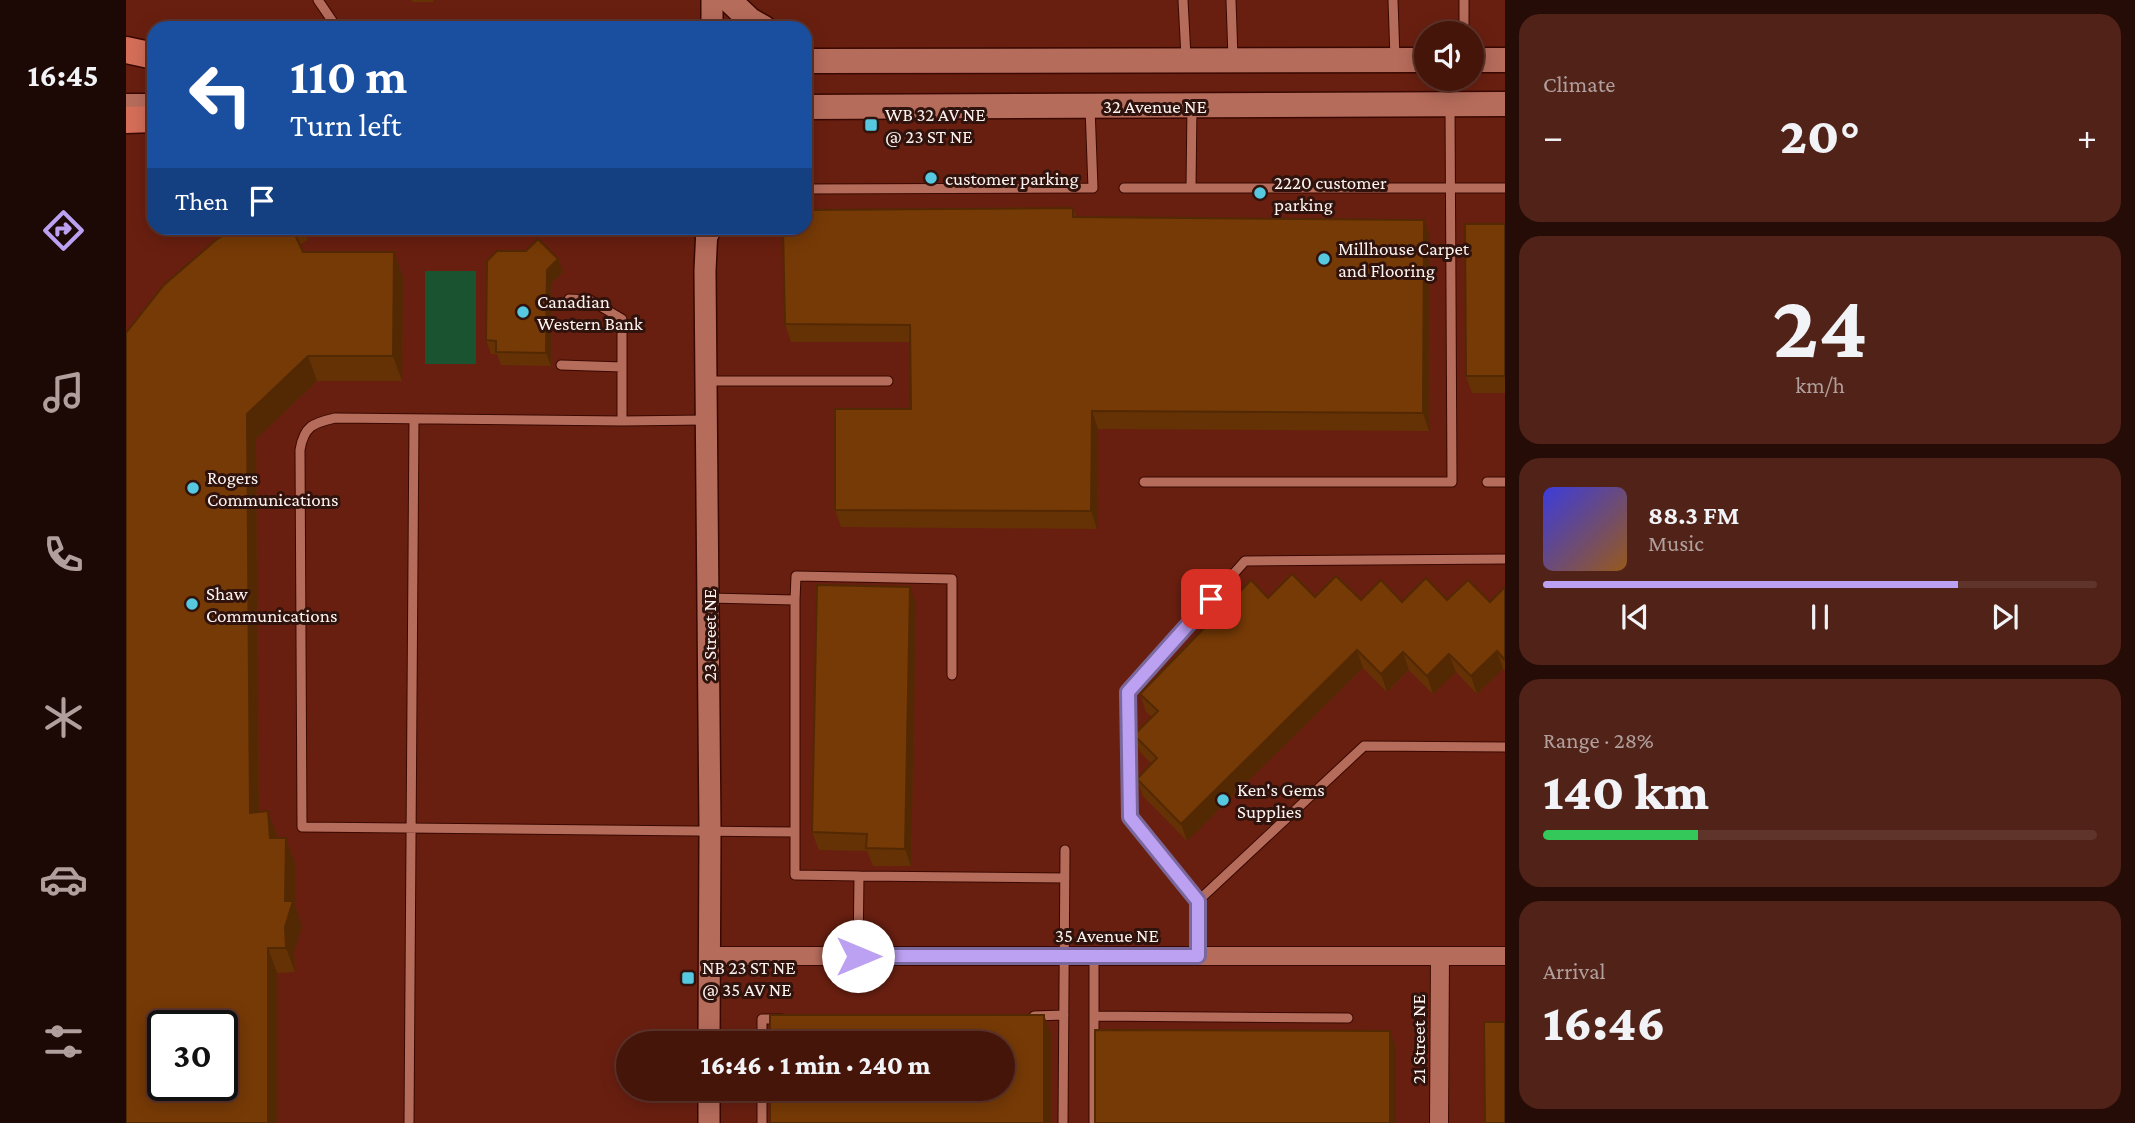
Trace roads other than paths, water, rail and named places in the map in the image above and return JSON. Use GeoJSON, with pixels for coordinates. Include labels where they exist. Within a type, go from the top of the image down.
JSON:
{"type":"FeatureCollection","features":[{"type":"Feature","properties":{"kind":"main road"},"geometry":{"type":"LineString","coordinates":[[729,0],[752,21]]}},
{"type":"Feature","properties":{"kind":"main road"},"geometry":{"type":"LineString","coordinates":[[812,47],[855,61]]}},
{"type":"Feature","properties":{"kind":"main road"},"geometry":{"type":"LineString","coordinates":[[126,50],[147,56]]}},
{"type":"Feature","properties":{"kind":"main road"},"geometry":{"type":"LineString","coordinates":[[126,61],[147,59]]}},
{"type":"Feature","properties":{"kind":"main road"},"geometry":{"type":"LineString","coordinates":[[812,61],[1414,60]]}},
{"type":"Feature","properties":{"kind":"main road"},"geometry":{"type":"LineString","coordinates":[[1484,60],[1505,60]]}},
{"type":"Feature","properties":{"kind":"main road","name":"32 Avenue NE"},"geometry":{"type":"LineString","coordinates":[[812,107],[1505,104]]}},
{"type":"Feature","properties":{"kind":"main road"},"geometry":{"type":"LineString","coordinates":[[126,106],[147,106]]}},
{"type":"Feature","properties":{"kind":"main road"},"geometry":{"type":"LineString","coordinates":[[126,120],[147,119]]}},
{"type":"Feature","properties":{"kind":"street"},"geometry":{"type":"LineString","coordinates":[[712,0],[712,21]]}},
{"type":"Feature","properties":{"kind":"street","name":"23 Street NE"},"geometry":{"type":"LineString","coordinates":[[706,235],[709,1031]]}},
{"type":"Feature","properties":{"kind":"street","name":"35 Avenue NE"},"geometry":{"type":"LineString","coordinates":[[710,956],[1505,956]]}},
{"type":"Feature","properties":{"kind":"street","name":"21 Street NE"},"geometry":{"type":"LineString","coordinates":[[1439,1123],[1440,956]]}},
{"type":"Feature","properties":{"kind":"street"},"geometry":{"type":"LineString","coordinates":[[709,1101],[709,1123]]}},
{"type":"Feature","properties":{"kind":"lane"},"geometry":{"type":"LineString","coordinates":[[318,0],[332,21]]}},
{"type":"Feature","properties":{"kind":"lane"},"geometry":{"type":"LineString","coordinates":[[1183,0],[1186,59]]}},
{"type":"Feature","properties":{"kind":"lane"},"geometry":{"type":"LineString","coordinates":[[1231,0],[1233,60]]}},
{"type":"Feature","properties":{"kind":"lane"},"geometry":{"type":"LineString","coordinates":[[1393,0],[1395,60]]}},
{"type":"Feature","properties":{"kind":"lane"},"geometry":{"type":"LineString","coordinates":[[1464,0],[1464,21]]}},
{"type":"Feature","properties":{"kind":"lane"},"geometry":{"type":"LineString","coordinates":[[1144,482],[1452,482],[1450,104]]}},
{"type":"Feature","properties":{"kind":"lane"},"geometry":{"type":"LineString","coordinates":[[812,189],[1093,188],[1090,106]]}},
{"type":"Feature","properties":{"kind":"lane"},"geometry":{"type":"LineString","coordinates":[[1191,188],[1192,106]]}},
{"type":"Feature","properties":{"kind":"lane"},"geometry":{"type":"LineString","coordinates":[[1124,188],[1505,188]]}},
{"type":"Feature","properties":{"kind":"lane"},"geometry":{"type":"LineString","coordinates":[[569,299],[597,303],[622,319],[622,421]]}},
{"type":"Feature","properties":{"kind":"lane"},"geometry":{"type":"LineString","coordinates":[[561,366],[622,367]]}},
{"type":"Feature","properties":{"kind":"lane"},"geometry":{"type":"LineString","coordinates":[[706,381],[888,381]]}},
{"type":"Feature","properties":{"kind":"lane"},"geometry":{"type":"LineString","coordinates":[[707,419],[622,421],[335,418],[309,427],[302,438],[300,450],[302,827],[795,832]]}},
{"type":"Feature","properties":{"kind":"lane"},"geometry":{"type":"LineString","coordinates":[[409,1123],[414,419]]}},
{"type":"Feature","properties":{"kind":"lane"},"geometry":{"type":"LineString","coordinates":[[1487,482],[1505,482]]}},
{"type":"Feature","properties":{"kind":"lane"},"geometry":{"type":"LineString","coordinates":[[1198,956],[1198,901],[1130,817],[1128,692],[1245,561],[1505,559]]}},
{"type":"Feature","properties":{"kind":"lane"},"geometry":{"type":"LineString","coordinates":[[952,675],[952,579],[796,576],[795,875],[1065,878]]}},
{"type":"Feature","properties":{"kind":"lane"},"geometry":{"type":"LineString","coordinates":[[708,598],[794,600]]}},
{"type":"Feature","properties":{"kind":"lane"},"geometry":{"type":"LineString","coordinates":[[1198,901],[1364,746],[1505,747]]}},
{"type":"Feature","properties":{"kind":"lane"},"geometry":{"type":"LineString","coordinates":[[1063,1123],[1065,849]]}},
{"type":"Feature","properties":{"kind":"lane"},"geometry":{"type":"LineString","coordinates":[[858,956],[859,876]]}},
{"type":"Feature","properties":{"kind":"lane"},"geometry":{"type":"LineString","coordinates":[[1094,956],[1094,1123]]}},
{"type":"Feature","properties":{"kind":"lane"},"geometry":{"type":"LineString","coordinates":[[1023,1016],[1064,1015]]}},
{"type":"Feature","properties":{"kind":"lane"},"geometry":{"type":"LineString","coordinates":[[1094,1016],[1348,1018]]}},
{"type":"Feature","properties":{"kind":"lane"},"geometry":{"type":"LineString","coordinates":[[762,1031],[762,1019],[789,1019]]}},
{"type":"Feature","properties":{"kind":"lane"},"geometry":{"type":"LineString","coordinates":[[762,1101],[762,1123]]}},
{"type":"Feature","properties":{"kind":"place","name":"WB 32 AV NE @ 23 ST NE"},"geometry":{"type":"Point","coordinates":[871,125]}},
{"type":"Feature","properties":{"kind":"place","name":"customer parking"},"geometry":{"type":"Point","coordinates":[931,178]}},
{"type":"Feature","properties":{"kind":"place","name":"2220 customer parking"},"geometry":{"type":"Point","coordinates":[1260,193]}},
{"type":"Feature","properties":{"kind":"place","name":"Millhouse Carpet and Flooring"},"geometry":{"type":"Point","coordinates":[1324,259]}},
{"type":"Feature","properties":{"kind":"place","name":"Canadian Western Bank"},"geometry":{"type":"Point","coordinates":[523,312]}},
{"type":"Feature","properties":{"kind":"place","name":"Rogers Communications"},"geometry":{"type":"Point","coordinates":[193,488]}},
{"type":"Feature","properties":{"kind":"place","name":"Shaw Communications"},"geometry":{"type":"Point","coordinates":[192,604]}},
{"type":"Feature","properties":{"kind":"place","name":"Ken's Gems Supplies"},"geometry":{"type":"Point","coordinates":[1223,800]}},
{"type":"Feature","properties":{"kind":"place","name":"NB 23 ST NE @ 35 AV NE"},"geometry":{"type":"Point","coordinates":[688,978]}}]}
